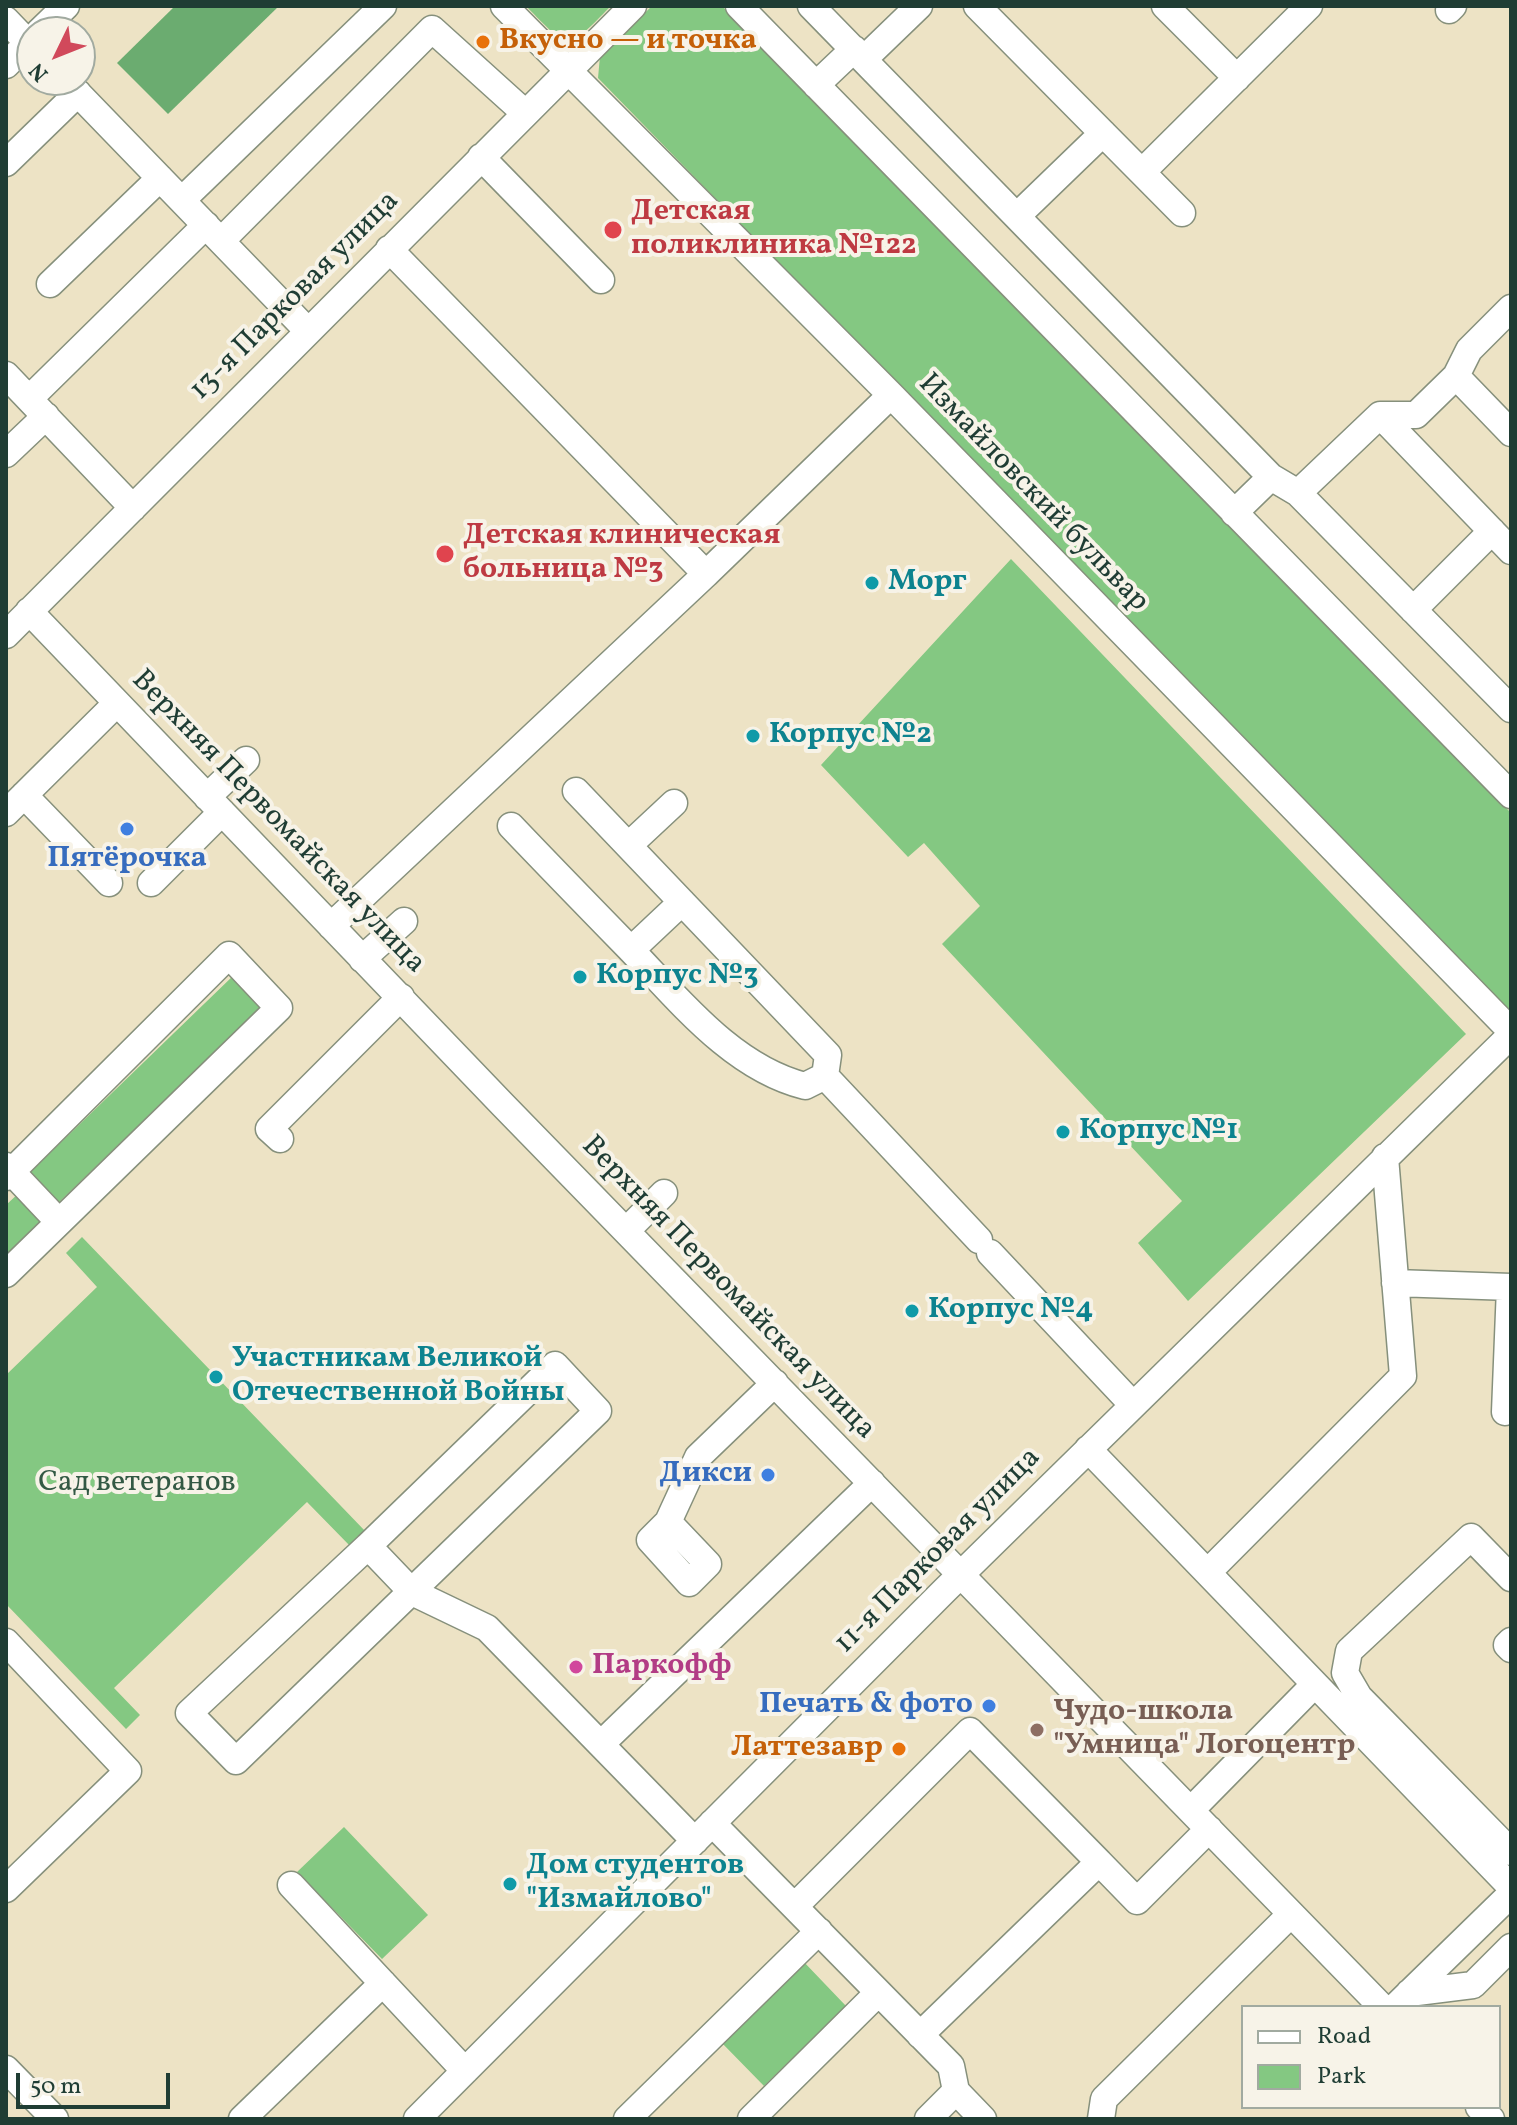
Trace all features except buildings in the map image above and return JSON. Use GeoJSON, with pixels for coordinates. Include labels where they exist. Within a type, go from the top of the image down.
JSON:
{"type":"FeatureCollection","features":[{"type":"Feature","properties":{"kind":"street"},"geometry":{"type":"LineString","coordinates":[[182,200],[383,6]]}},
{"type":"Feature","properties":{"kind":"street","name":"Измайловский бульвар"},"geometry":{"type":"LineString","coordinates":[[504,6],[891,395],[1511,1033]]}},
{"type":"Feature","properties":{"kind":"street","name":"13-я Парковая улица"},"geometry":{"type":"LineString","coordinates":[[6,635],[633,6]]}},
{"type":"Feature","properties":{"kind":"street"},"geometry":{"type":"LineString","coordinates":[[739,6],[1511,795]]}},
{"type":"Feature","properties":{"kind":"street"},"geometry":{"type":"LineString","coordinates":[[811,6],[1271,477],[1298,493],[1511,709]]}},
{"type":"Feature","properties":{"kind":"street"},"geometry":{"type":"LineString","coordinates":[[816,85],[919,6]]}},
{"type":"Feature","properties":{"kind":"street"},"geometry":{"type":"LineString","coordinates":[[977,6],[1142,172],[1176,202]]}},
{"type":"Feature","properties":{"kind":"street"},"geometry":{"type":"LineString","coordinates":[[1165,6],[1237,78]]}},
{"type":"Feature","properties":{"kind":"street"},"geometry":{"type":"LineString","coordinates":[[1142,172],[1237,78],[1298,10]]}},
{"type":"Feature","properties":{"kind":"street"},"geometry":{"type":"LineString","coordinates":[[6,454],[38,408],[432,18],[525,113]]}},
{"type":"Feature","properties":{"kind":"street"},"geometry":{"type":"LineString","coordinates":[[6,163],[63,96]]}},
{"type":"Feature","properties":{"kind":"street"},"geometry":{"type":"LineString","coordinates":[[80,96],[307,330]]}},
{"type":"Feature","properties":{"kind":"street"},"geometry":{"type":"LineString","coordinates":[[1017,216],[1103,133]]}},
{"type":"Feature","properties":{"kind":"street"},"geometry":{"type":"LineString","coordinates":[[481,157],[601,280]]}},
{"type":"Feature","properties":{"kind":"street"},"geometry":{"type":"LineString","coordinates":[[50,284],[160,178]]}},
{"type":"Feature","properties":{"kind":"street"},"geometry":{"type":"LineString","coordinates":[[389,249],[706,574]]}},
{"type":"Feature","properties":{"kind":"street"},"geometry":{"type":"LineString","coordinates":[[1298,493],[1380,415],[1416,415],[1456,376],[1469,350],[1511,308]]}},
{"type":"Feature","properties":{"kind":"street"},"geometry":{"type":"LineString","coordinates":[[1456,376],[1511,433]]}},
{"type":"Feature","properties":{"kind":"street"},"geometry":{"type":"LineString","coordinates":[[7,379],[133,508]]}},
{"type":"Feature","properties":{"kind":"street"},"geometry":{"type":"LineString","coordinates":[[331,926],[706,574],[891,395]]}},
{"type":"Feature","properties":{"kind":"street"},"geometry":{"type":"LineString","coordinates":[[1380,415],[1511,551]]}},
{"type":"Feature","properties":{"kind":"street"},"geometry":{"type":"LineString","coordinates":[[1234,513],[1271,477]]}},
{"type":"Feature","properties":{"kind":"street"},"geometry":{"type":"LineString","coordinates":[[1413,610],[1492,531]]}},
{"type":"Feature","properties":{"kind":"street","name":"Верхняя Первомайская улица"},"geometry":{"type":"LineString","coordinates":[[29,611],[362,959],[1380,2005]]}},
{"type":"Feature","properties":{"kind":"street"},"geometry":{"type":"LineString","coordinates":[[109,883],[15,804],[117,703]]}},
{"type":"Feature","properties":{"kind":"street"},"geometry":{"type":"LineString","coordinates":[[151,883],[246,760]]}},
{"type":"Feature","properties":{"kind":"street"},"geometry":{"type":"LineString","coordinates":[[576,791],[828,1055],[825,1076]]}},
{"type":"Feature","properties":{"kind":"street"},"geometry":{"type":"LineString","coordinates":[[629,845],[674,803]]}},
{"type":"Feature","properties":{"kind":"street"},"geometry":{"type":"LineString","coordinates":[[511,826],[731,1048],[783,1081],[805,1086],[825,1076]]}},
{"type":"Feature","properties":{"kind":"street"},"geometry":{"type":"LineString","coordinates":[[631,950],[682,902]]}},
{"type":"Feature","properties":{"kind":"street"},"geometry":{"type":"LineString","coordinates":[[362,959],[404,921]]}},
{"type":"Feature","properties":{"kind":"street"},"geometry":{"type":"LineString","coordinates":[[6,1274],[279,1008],[229,955],[8,1171],[59,1222]]}},
{"type":"Feature","properties":{"kind":"street"},"geometry":{"type":"LineString","coordinates":[[280,1139],[269,1129],[401,997]]}},
{"type":"Feature","properties":{"kind":"street","name":"11-я Парковая улица"},"geometry":{"type":"LineString","coordinates":[[417,2119],[962,1574],[1511,1033]]}},
{"type":"Feature","properties":{"kind":"street"},"geometry":{"type":"LineString","coordinates":[[825,1076],[1133,1405]]}},
{"type":"Feature","properties":{"kind":"street"},"geometry":{"type":"LineString","coordinates":[[1208,1572],[1403,1376],[1385,1157]]}},
{"type":"Feature","properties":{"kind":"street"},"geometry":{"type":"LineString","coordinates":[[626,1231],[664,1193]]}},
{"type":"Feature","properties":{"kind":"street"},"geometry":{"type":"LineString","coordinates":[[1395,1283],[1511,1287],[1505,1412]]}},
{"type":"Feature","properties":{"kind":"street"},"geometry":{"type":"LineString","coordinates":[[555,1365],[598,1411],[412,1592],[236,1761],[189,1713],[555,1365]]}},
{"type":"Feature","properties":{"kind":"street"},"geometry":{"type":"LineString","coordinates":[[668,1522],[698,1457],[775,1383]]}},
{"type":"Feature","properties":{"kind":"street"},"geometry":{"type":"LineString","coordinates":[[1088,1449],[1511,1887]]}},
{"type":"Feature","properties":{"kind":"street"},"geometry":{"type":"LineString","coordinates":[[601,1744],[872,1483]]}},
{"type":"Feature","properties":{"kind":"street"},"geometry":{"type":"LineString","coordinates":[[1511,1578],[1471,1537],[1349,1651],[1345,1673],[1359,1697],[1511,1852]]}},
{"type":"Feature","properties":{"kind":"street"},"geometry":{"type":"LineString","coordinates":[[368,1546],[412,1592],[487,1628],[601,1744],[795,1906],[951,2066],[956,2091],[983,2119]]}},
{"type":"Feature","properties":{"kind":"street"},"geometry":{"type":"LineString","coordinates":[[1511,1641],[1507,1645],[1511,1649]]}},
{"type":"Feature","properties":{"kind":"street"},"geometry":{"type":"LineString","coordinates":[[6,1642],[128,1771],[6,1889]]}},
{"type":"Feature","properties":{"kind":"street"},"geometry":{"type":"LineString","coordinates":[[795,1906],[970,1731],[1137,1901],[1200,1819],[1315,1684]]}},
{"type":"Feature","properties":{"kind":"street"},"geometry":{"type":"LineString","coordinates":[[920,2035],[1099,1862]]}},
{"type":"Feature","properties":{"kind":"street"},"geometry":{"type":"LineString","coordinates":[[291,1885],[465,2071]]}},
{"type":"Feature","properties":{"kind":"street"},"geometry":{"type":"LineString","coordinates":[[1402,2000],[1511,1894]]}},
{"type":"Feature","properties":{"kind":"street"},"geometry":{"type":"LineString","coordinates":[[1101,2119],[1104,2099],[1291,1914]]}},
{"type":"Feature","properties":{"kind":"street"},"geometry":{"type":"LineString","coordinates":[[627,2119],[819,1931]]}},
{"type":"Feature","properties":{"kind":"street"},"geometry":{"type":"LineString","coordinates":[[1402,2000],[1473,1985],[1511,1947]]}},
{"type":"Feature","properties":{"kind":"street"},"geometry":{"type":"LineString","coordinates":[[242,2119],[383,1983]]}},
{"type":"Feature","properties":{"kind":"street"},"geometry":{"type":"LineString","coordinates":[[751,2119],[878,1993]]}},
{"type":"Feature","properties":{"kind":"street"},"geometry":{"type":"LineString","coordinates":[[6,2069],[55,2119]]}},
{"type":"Feature","properties":{"kind":"street"},"geometry":{"type":"LineString","coordinates":[[928,2119],[956,2091]]}},
{"type":"Feature","properties":{"kind":"green space"},"geometry":{"type":"Polygon","coordinates":[[[175,6],[279,6],[168,114],[117,63],[175,6]]]}},
{"type":"Feature","properties":{"kind":"green space"},"geometry":{"type":"Polygon","coordinates":[[[526,6],[611,6],[585,31],[568,40],[552,32],[526,6]]]}},
{"type":"Feature","properties":{"kind":"green space"},"geometry":{"type":"Polygon","coordinates":[[[652,6],[722,6],[1511,813],[1511,1010],[1501,1005],[598,78],[600,56],[652,6]]]}},
{"type":"Feature","properties":{"kind":"green space"},"geometry":{"type":"Polygon","coordinates":[[[1011,559],[1466,1034],[1188,1301],[1138,1243],[1182,1201],[942,944],[980,906],[924,843],[908,857],[821,765],[1011,559]]]}},
{"type":"Feature","properties":{"kind":"green space"},"geometry":{"type":"Polygon","coordinates":[[[235,974],[264,1004],[53,1208],[24,1178],[235,974]]]}},
{"type":"Feature","properties":{"kind":"green space"},"geometry":{"type":"Polygon","coordinates":[[[20,1192],[50,1223],[6,1266],[6,1205],[20,1192]]]}},
{"type":"Feature","properties":{"kind":"green space","name":"Сад ветеранов"},"geometry":{"type":"Polygon","coordinates":[[[82,1237],[366,1532],[351,1547],[307,1502],[114,1688],[140,1715],[126,1729],[6,1604],[6,1375],[97,1287],[66,1253],[82,1237]]]}},
{"type":"Feature","properties":{"kind":"green space"},"geometry":{"type":"Polygon","coordinates":[[[344,1827],[428,1915],[382,1959],[297,1872],[344,1827]]]}},
{"type":"Feature","properties":{"kind":"green space"},"geometry":{"type":"Polygon","coordinates":[[[802,1960],[846,2006],[764,2086],[720,2041],[802,1960]]]}},
{"type":"Feature","properties":{"kind":"place","name":"Вкусно — и точка"},"geometry":{"type":"Point","coordinates":[483,42]}},
{"type":"Feature","properties":{"kind":"place","name":"Детская поликлиника №122"},"geometry":{"type":"Point","coordinates":[613,230]}},
{"type":"Feature","properties":{"kind":"place","name":"Детская клиническая больница №3"},"geometry":{"type":"Point","coordinates":[445,554]}},
{"type":"Feature","properties":{"kind":"place","name":"Морг"},"geometry":{"type":"Point","coordinates":[872,583]}},
{"type":"Feature","properties":{"kind":"place","name":"Корпус №2"},"geometry":{"type":"Point","coordinates":[753,736]}},
{"type":"Feature","properties":{"kind":"place","name":"Пятёрочка"},"geometry":{"type":"Point","coordinates":[127,829]}},
{"type":"Feature","properties":{"kind":"place","name":"Корпус №3"},"geometry":{"type":"Point","coordinates":[580,977]}},
{"type":"Feature","properties":{"kind":"place","name":"Корпус №1"},"geometry":{"type":"Point","coordinates":[1063,1132]}},
{"type":"Feature","properties":{"kind":"place","name":"Корпус №4"},"geometry":{"type":"Point","coordinates":[912,1311]}},
{"type":"Feature","properties":{"kind":"place","name":"Участникам Великой Отечественной Войны"},"geometry":{"type":"Point","coordinates":[216,1377]}},
{"type":"Feature","properties":{"kind":"place","name":"Дикси"},"geometry":{"type":"Point","coordinates":[768,1475]}},
{"type":"Feature","properties":{"kind":"place","name":"Паркофф"},"geometry":{"type":"Point","coordinates":[576,1667]}},
{"type":"Feature","properties":{"kind":"place","name":"Печать & фото"},"geometry":{"type":"Point","coordinates":[989,1706]}},
{"type":"Feature","properties":{"kind":"place","name":"Чудо-школа \"Умница\" Логоцентр"},"geometry":{"type":"Point","coordinates":[1037,1730]}},
{"type":"Feature","properties":{"kind":"place","name":"Латтезавр"},"geometry":{"type":"Point","coordinates":[899,1749]}},
{"type":"Feature","properties":{"kind":"place","name":"Дом студентов \"Измайлово\""},"geometry":{"type":"Point","coordinates":[510,1884]}}]}
